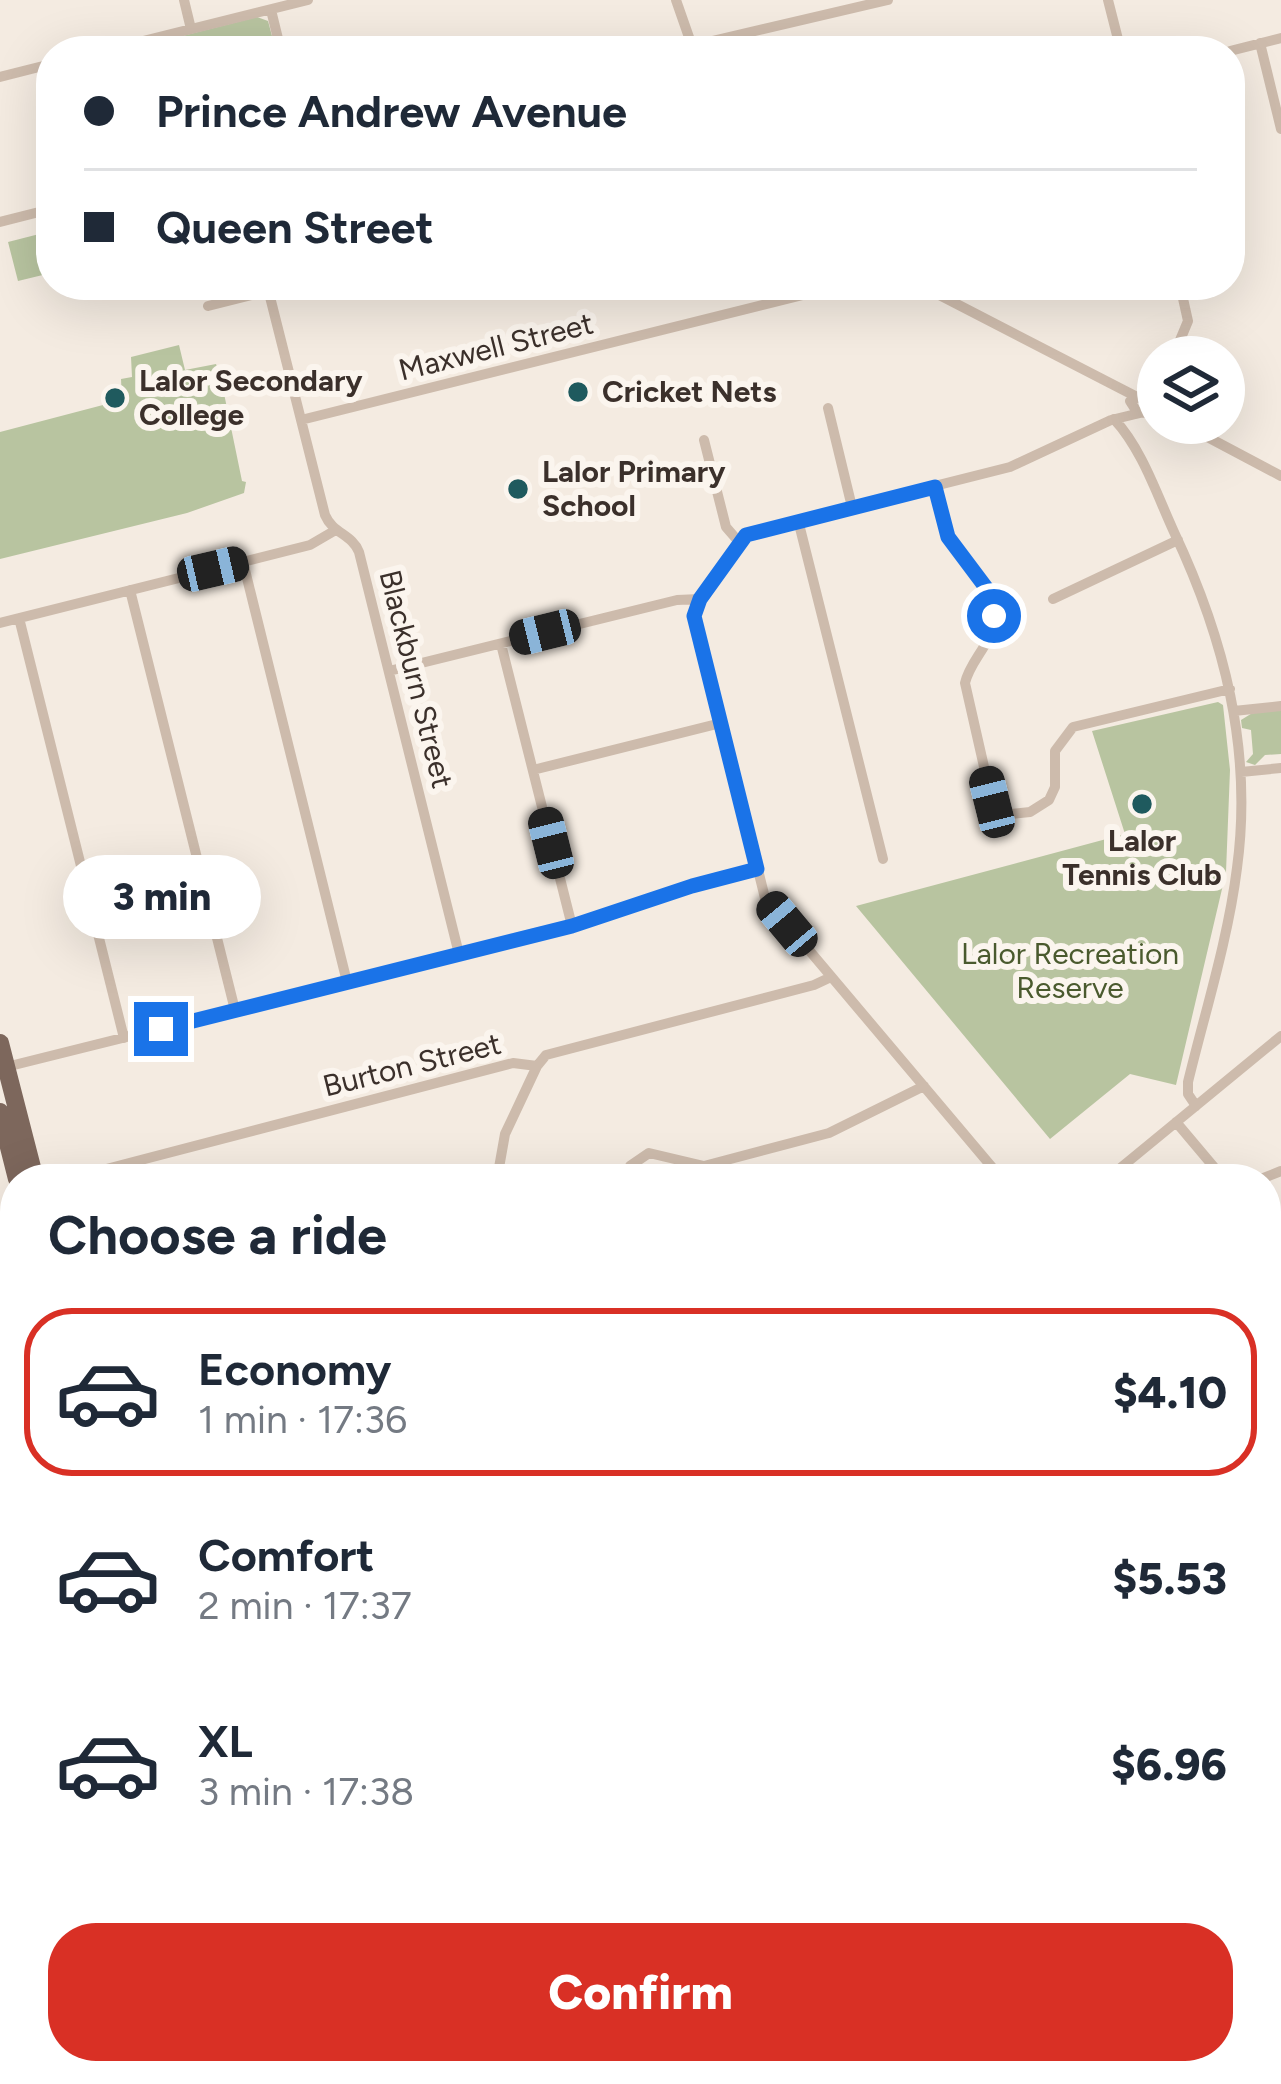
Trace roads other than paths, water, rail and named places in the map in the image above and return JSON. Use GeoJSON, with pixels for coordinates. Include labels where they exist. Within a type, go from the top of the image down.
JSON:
{"type":"FeatureCollection","features":[{"type":"Feature","properties":{"kind":"main road"},"geometry":{"type":"LineString","coordinates":[[0,1043],[31,1164]]}},
{"type":"Feature","properties":{"kind":"main road"},"geometry":{"type":"LineString","coordinates":[[0,1112],[13,1164]]}},
{"type":"Feature","properties":{"kind":"street"},"geometry":{"type":"LineString","coordinates":[[184,0],[191,29]]}},
{"type":"Feature","properties":{"kind":"street"},"geometry":{"type":"LineString","coordinates":[[163,36],[308,0]]}},
{"type":"Feature","properties":{"kind":"street"},"geometry":{"type":"LineString","coordinates":[[676,0],[685,36]]}},
{"type":"Feature","properties":{"kind":"street"},"geometry":{"type":"LineString","coordinates":[[745,36],[888,0]]}},
{"type":"Feature","properties":{"kind":"street"},"geometry":{"type":"LineString","coordinates":[[1108,0],[1117,36]]}},
{"type":"Feature","properties":{"kind":"street"},"geometry":{"type":"LineString","coordinates":[[271,10],[277,36]]}},
{"type":"Feature","properties":{"kind":"street"},"geometry":{"type":"LineString","coordinates":[[1245,47],[1281,38]]}},
{"type":"Feature","properties":{"kind":"street"},"geometry":{"type":"LineString","coordinates":[[1260,43],[1281,129]]}},
{"type":"Feature","properties":{"kind":"street"},"geometry":{"type":"LineString","coordinates":[[0,76],[36,68]]}},
{"type":"Feature","properties":{"kind":"street"},"geometry":{"type":"LineString","coordinates":[[0,222],[36,213]]}},
{"type":"Feature","properties":{"kind":"street"},"geometry":{"type":"LineString","coordinates":[[208,306],[228,300]]}},
{"type":"Feature","properties":{"kind":"street","name":"Blackburn Street"},"geometry":{"type":"LineString","coordinates":[[271,300],[325,515],[334,531],[358,548],[459,954]]}},
{"type":"Feature","properties":{"kind":"street","name":"Maxwell Street"},"geometry":{"type":"LineString","coordinates":[[301,420],[783,300]]}},
{"type":"Feature","properties":{"kind":"street"},"geometry":{"type":"LineString","coordinates":[[949,300],[1137,401]]}},
{"type":"Feature","properties":{"kind":"street"},"geometry":{"type":"LineString","coordinates":[[1182,336],[1188,321],[1183,300]]}},
{"type":"Feature","properties":{"kind":"street"},"geometry":{"type":"LineString","coordinates":[[827,408],[852,507]]}},
{"type":"Feature","properties":{"kind":"street"},"geometry":{"type":"LineString","coordinates":[[989,1164],[766,898],[694,616],[700,599],[739,542],[752,532],[1010,467],[1137,409]]}},
{"type":"Feature","properties":{"kind":"street"},"geometry":{"type":"LineString","coordinates":[[1114,419],[1134,447],[1210,616],[1234,711],[1241,772],[1238,868],[1188,1082],[1188,1094],[1196,1106]]}},
{"type":"Feature","properties":{"kind":"street"},"geometry":{"type":"LineString","coordinates":[[1134,447],[1137,435]]}},
{"type":"Feature","properties":{"kind":"street"},"geometry":{"type":"LineString","coordinates":[[704,440],[726,526],[739,542]]}},
{"type":"Feature","properties":{"kind":"street"},"geometry":{"type":"LineString","coordinates":[[1221,444],[1281,476]]}},
{"type":"Feature","properties":{"kind":"street"},"geometry":{"type":"LineString","coordinates":[[935,487],[948,537],[982,580],[993,607],[990,637],[964,683],[998,812],[1013,816],[1049,800],[1055,787],[1055,751],[1073,727],[1230,689]]}},
{"type":"Feature","properties":{"kind":"street"},"geometry":{"type":"LineString","coordinates":[[798,520],[883,859]]}},
{"type":"Feature","properties":{"kind":"street"},"geometry":{"type":"LineString","coordinates":[[0,622],[310,545],[334,531]]}},
{"type":"Feature","properties":{"kind":"street"},"geometry":{"type":"LineString","coordinates":[[1053,599],[1178,540]]}},
{"type":"Feature","properties":{"kind":"street"},"geometry":{"type":"LineString","coordinates":[[243,562],[347,982]]}},
{"type":"Feature","properties":{"kind":"street"},"geometry":{"type":"LineString","coordinates":[[130,590],[235,1010]]}},
{"type":"Feature","properties":{"kind":"street"},"geometry":{"type":"LineString","coordinates":[[389,671],[677,599],[700,599]]}},
{"type":"Feature","properties":{"kind":"street"},"geometry":{"type":"LineString","coordinates":[[19,618],[124,1038]]}},
{"type":"Feature","properties":{"kind":"street"},"geometry":{"type":"LineString","coordinates":[[501,644],[572,926]]}},
{"type":"Feature","properties":{"kind":"street"},"geometry":{"type":"LineString","coordinates":[[1234,711],[1281,706]]}},
{"type":"Feature","properties":{"kind":"street"},"geometry":{"type":"LineString","coordinates":[[533,770],[721,723]]}},
{"type":"Feature","properties":{"kind":"street"},"geometry":{"type":"LineString","coordinates":[[1241,772],[1281,768]]}},
{"type":"Feature","properties":{"kind":"street"},"geometry":{"type":"LineString","coordinates":[[6,1067],[572,926],[757,869]]}},
{"type":"Feature","properties":{"kind":"street","name":"Burton Street"},"geometry":{"type":"LineString","coordinates":[[126,1164],[518,1062],[536,1066],[546,1055],[814,986],[831,977]]}},
{"type":"Feature","properties":{"kind":"street"},"geometry":{"type":"LineString","coordinates":[[1125,1164],[1281,1036]]}},
{"type":"Feature","properties":{"kind":"street"},"geometry":{"type":"LineString","coordinates":[[500,1164],[505,1134],[536,1066]]}},
{"type":"Feature","properties":{"kind":"street"},"geometry":{"type":"LineString","coordinates":[[712,1164],[830,1133],[924,1086]]}},
{"type":"Feature","properties":{"kind":"street"},"geometry":{"type":"LineString","coordinates":[[1176,1122],[1211,1164]]}},
{"type":"Feature","properties":{"kind":"street"},"geometry":{"type":"LineString","coordinates":[[633,1164],[649,1154],[695,1164]]}},
{"type":"Feature","properties":{"kind":"place","name":"Cricket Nets"},"geometry":{"type":"Point","coordinates":[578,392]}},
{"type":"Feature","properties":{"kind":"place","name":"Lalor Secondary College"},"geometry":{"type":"Point","coordinates":[115,398]}},
{"type":"Feature","properties":{"kind":"place","name":"Lalor Primary School"},"geometry":{"type":"Point","coordinates":[518,489]}},
{"type":"Feature","properties":{"kind":"place","name":"Lalor Tennis Club"},"geometry":{"type":"Point","coordinates":[1142,804]}},
{"type":"Feature","properties":{"kind":"park label","name":"Lalor Recreation Reserve"},"geometry":{"type":"Point","coordinates":[1070,971]}}]}
